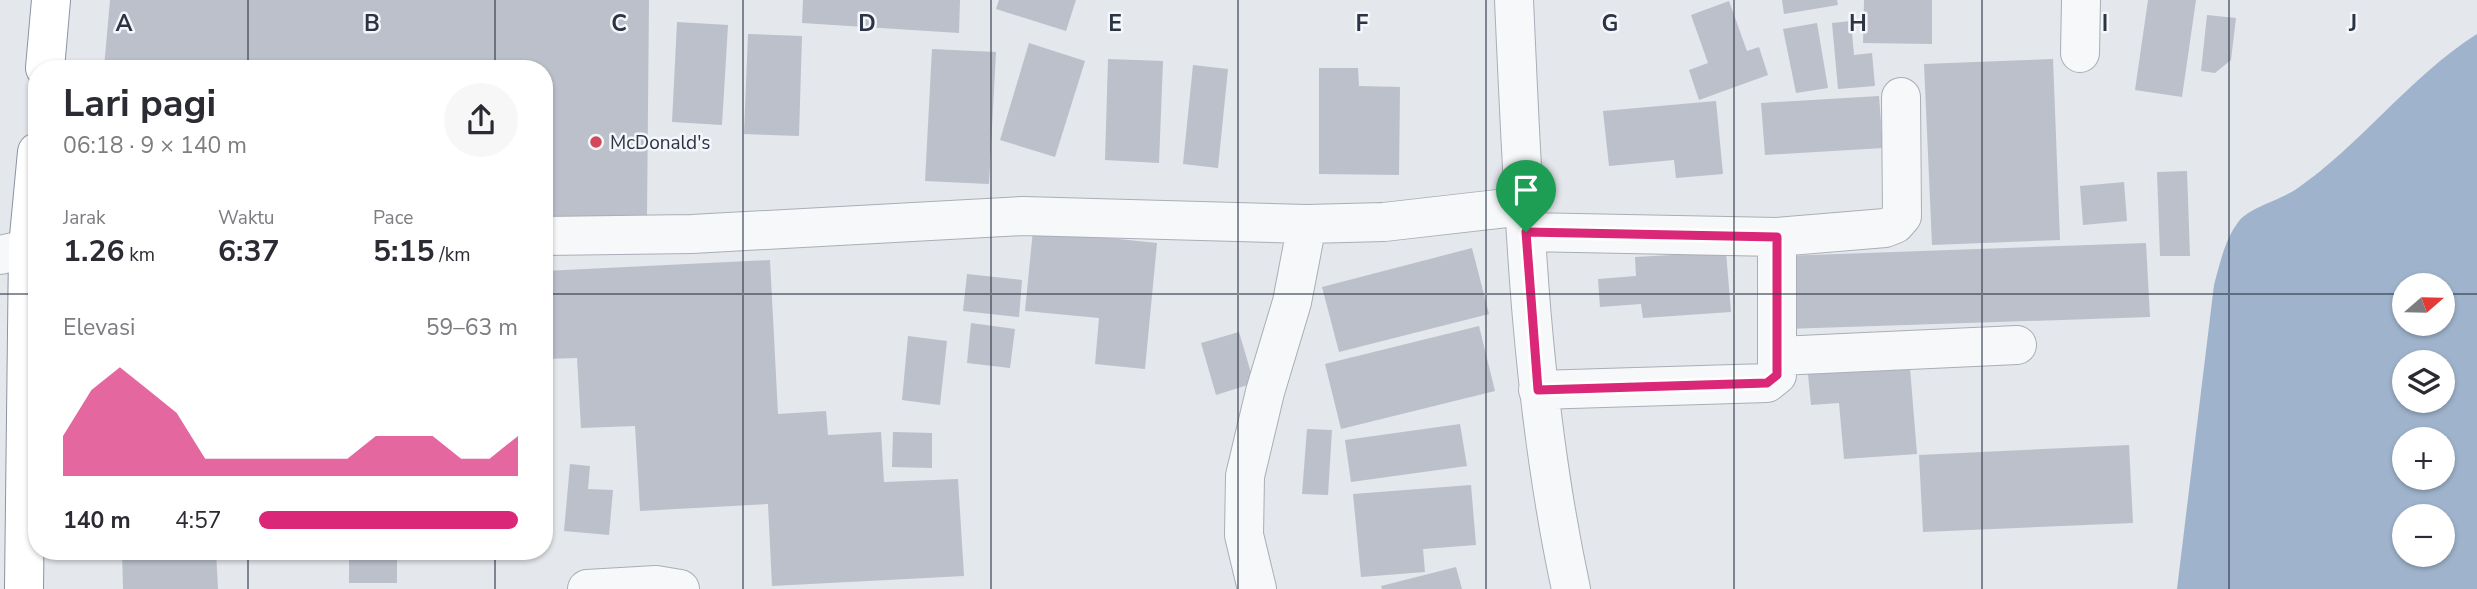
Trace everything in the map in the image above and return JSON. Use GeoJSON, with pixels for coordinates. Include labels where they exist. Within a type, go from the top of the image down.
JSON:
{"type":"FeatureCollection","features":[{"type":"Feature","properties":{"kind":"highway"},"geometry":{"type":"LineString","coordinates":[[45,60],[51,0]]}},
{"type":"Feature","properties":{"kind":"highway"},"geometry":{"type":"LineString","coordinates":[[24,589],[22,250],[28,211]]}},
{"type":"Feature","properties":{"kind":"street"},"geometry":{"type":"LineString","coordinates":[[1514,0],[1525,219],[1538,390],[1551,485],[1571,589]]}},
{"type":"Feature","properties":{"kind":"street"},"geometry":{"type":"LineString","coordinates":[[2080,53],[2081,0]]}},
{"type":"Feature","properties":{"kind":"street"},"geometry":{"type":"LineString","coordinates":[[553,236],[692,234],[1023,216],[1307,224],[1525,219],[1777,237],[1885,228],[1895,224],[1902,216],[1900,97]]}},
{"type":"Feature","properties":{"kind":"street"},"geometry":{"type":"LineString","coordinates":[[1257,589],[1244,536],[1245,476],[1265,392],[1292,302],[1307,224]]}},
{"type":"Feature","properties":{"kind":"street"},"geometry":{"type":"LineString","coordinates":[[1538,390],[1767,383],[1777,375],[1779,356],[1777,237]]}},
{"type":"Feature","properties":{"kind":"street"},"geometry":{"type":"LineString","coordinates":[[1779,356],[2017,345]]}},
{"type":"Feature","properties":{"kind":"street"},"geometry":{"type":"LineString","coordinates":[[587,589],[656,585],[680,589]]}},
{"type":"Feature","properties":{"kind":"water"},"geometry":{"type":"Polygon","coordinates":[[[2477,34],[2477,589],[2177,589],[2214,285],[2230,236],[2244,216],[2295,190],[2342,153],[2429,70],[2477,34]]]}},
{"type":"Feature","properties":{"kind":"building","name":"McDonald's"},"geometry":{"type":"Polygon","coordinates":[[[110,0],[649,0],[647,216],[553,216],[553,60],[105,60],[110,0]]]}},
{"type":"Feature","properties":{"kind":"building"},"geometry":{"type":"Polygon","coordinates":[[[803,0],[960,0],[959,33],[802,23],[803,0]]]}},
{"type":"Feature","properties":{"kind":"building"},"geometry":{"type":"Polygon","coordinates":[[[999,0],[1076,0],[1066,31],[996,9],[999,0]]]}},
{"type":"Feature","properties":{"kind":"building"},"geometry":{"type":"Polygon","coordinates":[[[1782,0],[1837,0],[1838,5],[1784,14],[1782,0]]]}},
{"type":"Feature","properties":{"kind":"building"},"geometry":{"type":"Polygon","coordinates":[[[1864,0],[1932,0],[1932,44],[1863,43],[1864,0]]]}},
{"type":"Feature","properties":{"kind":"building"},"geometry":{"type":"Polygon","coordinates":[[[2148,0],[2196,0],[2182,97],[2135,90],[2148,0]]]}},
{"type":"Feature","properties":{"kind":"building"},"geometry":{"type":"Polygon","coordinates":[[[1729,1],[1747,51],[1759,47],[1768,75],[1699,100],[1689,70],[1708,63],[1691,15],[1729,1]]]}},
{"type":"Feature","properties":{"kind":"building"},"geometry":{"type":"Polygon","coordinates":[[[2207,15],[2236,18],[2231,60],[2215,73],[2201,71],[2207,15]]]}},
{"type":"Feature","properties":{"kind":"building"},"geometry":{"type":"Polygon","coordinates":[[[1851,21],[1854,55],[1872,53],[1875,86],[1838,89],[1832,23],[1851,21]]]}},
{"type":"Feature","properties":{"kind":"building"},"geometry":{"type":"Polygon","coordinates":[[[677,22],[728,25],[722,125],[672,122],[677,22]]]}},
{"type":"Feature","properties":{"kind":"building"},"geometry":{"type":"Polygon","coordinates":[[[1817,23],[1828,88],[1796,93],[1783,29],[1817,23]]]}},
{"type":"Feature","properties":{"kind":"building"},"geometry":{"type":"Polygon","coordinates":[[[748,34],[802,36],[799,136],[744,134],[748,34]]]}},
{"type":"Feature","properties":{"kind":"building"},"geometry":{"type":"Polygon","coordinates":[[[1029,43],[1085,61],[1055,157],[1000,140],[1029,43]]]}},
{"type":"Feature","properties":{"kind":"building"},"geometry":{"type":"Polygon","coordinates":[[[932,49],[996,52],[989,184],[925,181],[932,49]]]}},
{"type":"Feature","properties":{"kind":"building"},"geometry":{"type":"Polygon","coordinates":[[[1108,59],[1163,61],[1159,163],[1105,160],[1108,59]]]}},
{"type":"Feature","properties":{"kind":"building"},"geometry":{"type":"Polygon","coordinates":[[[2053,59],[2060,240],[1932,245],[1924,64],[2053,59]]]}},
{"type":"Feature","properties":{"kind":"building"},"geometry":{"type":"Polygon","coordinates":[[[1193,65],[1228,69],[1218,168],[1183,164],[1193,65]]]}},
{"type":"Feature","properties":{"kind":"building"},"geometry":{"type":"Polygon","coordinates":[[[1319,68],[1358,68],[1359,86],[1400,87],[1399,175],[1319,174],[1319,68]]]}},
{"type":"Feature","properties":{"kind":"building"},"geometry":{"type":"Polygon","coordinates":[[[1879,96],[1883,148],[1765,155],[1761,103],[1879,96]]]}},
{"type":"Feature","properties":{"kind":"building"},"geometry":{"type":"Polygon","coordinates":[[[1716,101],[1723,174],[1676,178],[1674,160],[1609,166],[1603,111],[1716,101]]]}},
{"type":"Feature","properties":{"kind":"building"},"geometry":{"type":"Polygon","coordinates":[[[2187,171],[2190,256],[2160,256],[2157,172],[2187,171]]]}},
{"type":"Feature","properties":{"kind":"building"},"geometry":{"type":"Polygon","coordinates":[[[2124,182],[2127,221],[2083,225],[2080,186],[2124,182]]]}},
{"type":"Feature","properties":{"kind":"building"},"geometry":{"type":"Polygon","coordinates":[[[1033,230],[1157,243],[1145,369],[1095,364],[1099,318],[1025,311],[1033,230]]]}},
{"type":"Feature","properties":{"kind":"building"},"geometry":{"type":"Polygon","coordinates":[[[2146,243],[2150,317],[1785,329],[1782,256],[2146,243]]]}},
{"type":"Feature","properties":{"kind":"building"},"geometry":{"type":"Polygon","coordinates":[[[1472,248],[1489,314],[1339,352],[1322,287],[1472,248]]]}},
{"type":"Feature","properties":{"kind":"building"},"geometry":{"type":"Polygon","coordinates":[[[1726,252],[1731,312],[1643,318],[1641,304],[1600,307],[1598,279],[1636,276],[1635,257],[1726,252]]]}},
{"type":"Feature","properties":{"kind":"building"},"geometry":{"type":"Polygon","coordinates":[[[770,260],[778,414],[826,411],[828,435],[881,432],[884,482],[958,479],[964,576],[772,586],[768,504],[640,511],[635,426],[581,428],[577,358],[553,359],[553,271],[770,260]]]}},
{"type":"Feature","properties":{"kind":"building"},"geometry":{"type":"Polygon","coordinates":[[[967,274],[1022,280],[1019,317],[963,311],[967,274]]]}},
{"type":"Feature","properties":{"kind":"building"},"geometry":{"type":"Polygon","coordinates":[[[971,323],[1015,329],[1010,368],[967,363],[971,323]]]}},
{"type":"Feature","properties":{"kind":"building"},"geometry":{"type":"Polygon","coordinates":[[[1479,326],[1495,391],[1341,429],[1325,364],[1479,326]]]}},
{"type":"Feature","properties":{"kind":"building"},"geometry":{"type":"Polygon","coordinates":[[[1239,332],[1254,383],[1216,395],[1201,343],[1239,332]]]}},
{"type":"Feature","properties":{"kind":"building"},"geometry":{"type":"Polygon","coordinates":[[[908,336],[947,341],[940,405],[902,400],[908,336]]]}},
{"type":"Feature","properties":{"kind":"building"},"geometry":{"type":"Polygon","coordinates":[[[1909,356],[1917,454],[1844,459],[1839,403],[1811,405],[1807,364],[1909,356]]]}},
{"type":"Feature","properties":{"kind":"building"},"geometry":{"type":"Polygon","coordinates":[[[1460,424],[1467,466],[1351,482],[1345,440],[1460,424]]]}},
{"type":"Feature","properties":{"kind":"building"},"geometry":{"type":"Polygon","coordinates":[[[1307,429],[1332,430],[1328,495],[1302,494],[1307,429]]]}},
{"type":"Feature","properties":{"kind":"building"},"geometry":{"type":"Polygon","coordinates":[[[893,432],[932,433],[932,468],[892,467],[893,432]]]}},
{"type":"Feature","properties":{"kind":"building"},"geometry":{"type":"Polygon","coordinates":[[[2129,445],[2133,523],[1923,532],[1919,455],[2129,445]]]}},
{"type":"Feature","properties":{"kind":"building"},"geometry":{"type":"Polygon","coordinates":[[[570,464],[590,466],[588,489],[613,490],[609,535],[564,531],[570,464]]]}},
{"type":"Feature","properties":{"kind":"building"},"geometry":{"type":"Polygon","coordinates":[[[1471,485],[1476,545],[1423,549],[1425,572],[1361,577],[1353,494],[1471,485]]]}},
{"type":"Feature","properties":{"kind":"building"},"geometry":{"type":"Polygon","coordinates":[[[122,560],[216,560],[218,589],[123,589],[122,560]]]}},
{"type":"Feature","properties":{"kind":"building"},"geometry":{"type":"Polygon","coordinates":[[[349,560],[397,560],[397,583],[349,583],[349,560]]]}},
{"type":"Feature","properties":{"kind":"building"},"geometry":{"type":"Polygon","coordinates":[[[1456,567],[1462,589],[1382,589],[1381,586],[1456,567]]]}},
{"type":"Feature","properties":{"kind":"place","name":"McDonald's"},"geometry":{"type":"Point","coordinates":[596,142]}},
{"type":"Feature","properties":{"kind":"route"},"geometry":{"type":"LineString","coordinates":[[1526,232],[1777,237],[1777,375],[1767,383],[1538,390],[1526,232]]}}]}
